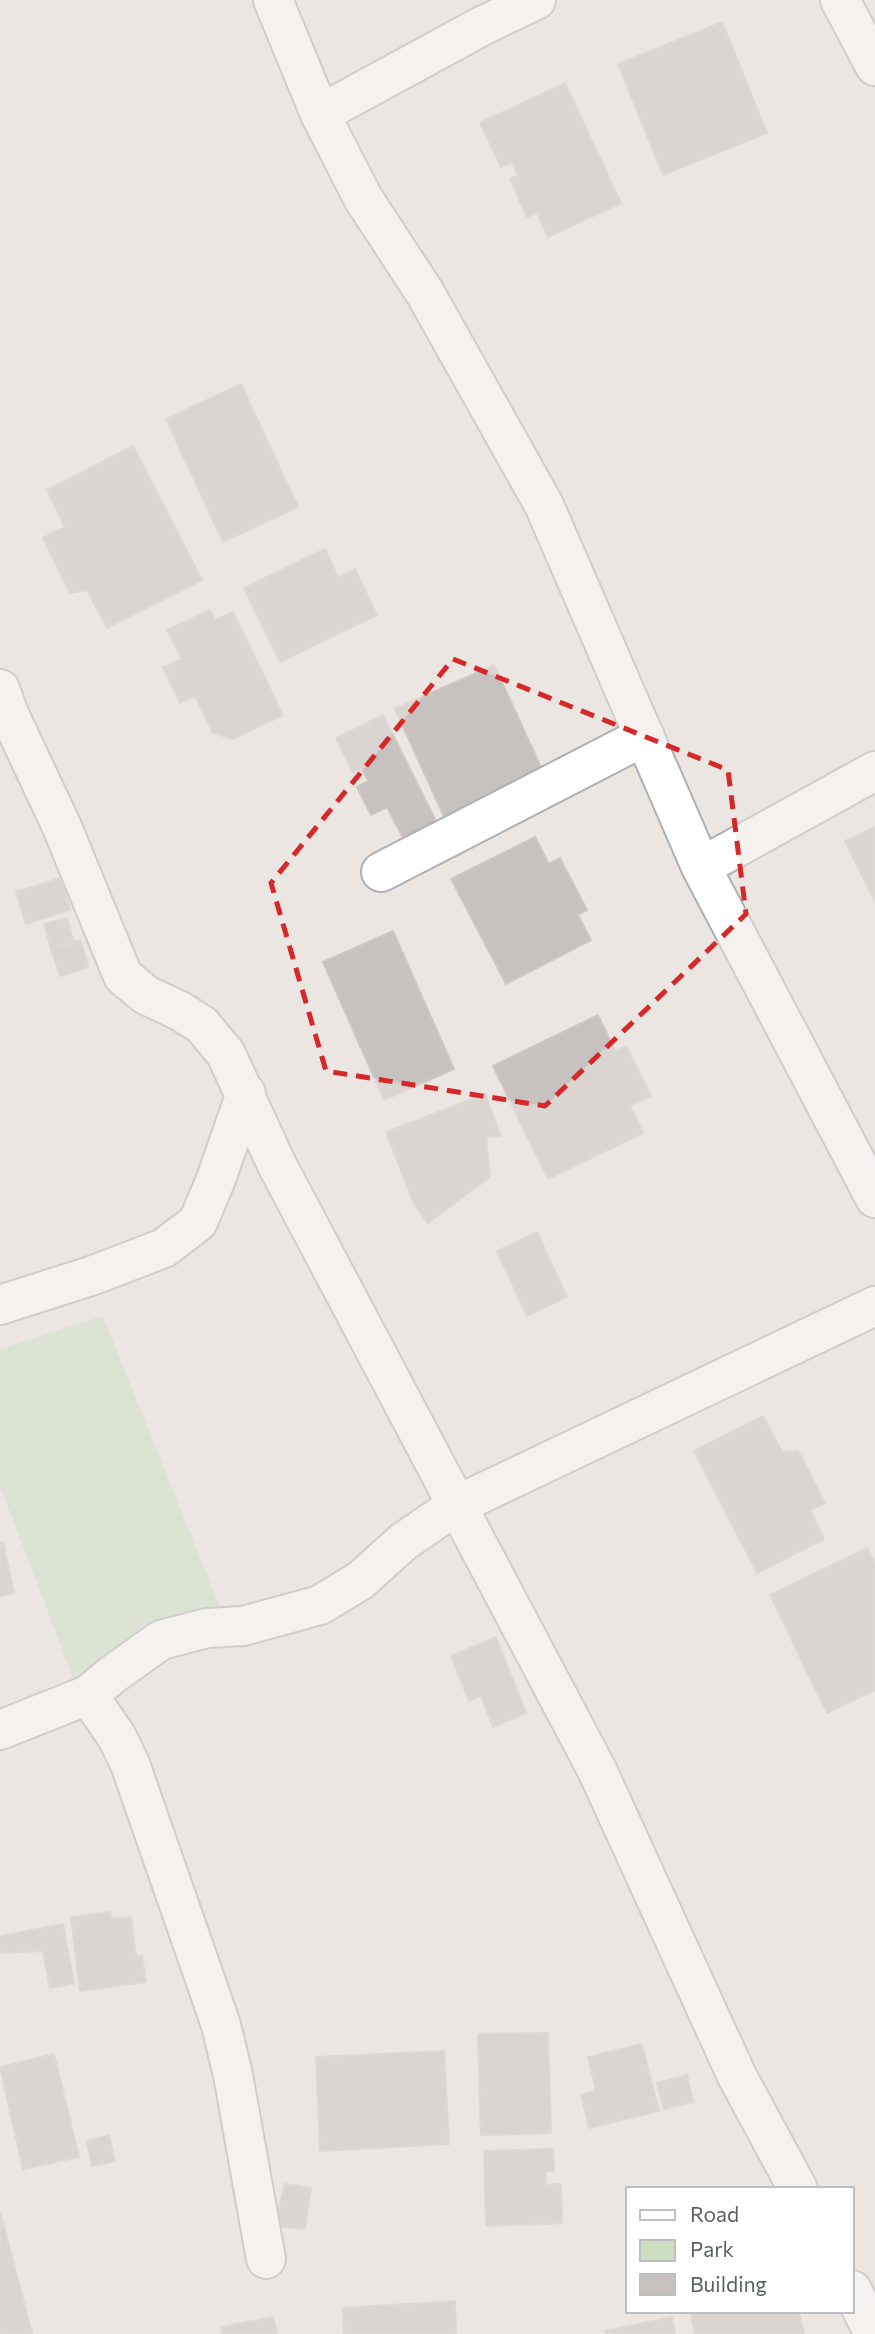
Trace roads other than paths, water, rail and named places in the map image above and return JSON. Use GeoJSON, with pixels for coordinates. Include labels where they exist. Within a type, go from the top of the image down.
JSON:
{"type":"FeatureCollection","features":[{"type":"Feature","properties":{"kind":"street"},"geometry":{"type":"LineString","coordinates":[[273,0],[320,114],[363,198],[425,293],[544,505],[701,867],[875,1198]]}},
{"type":"Feature","properties":{"kind":"street"},"geometry":{"type":"LineString","coordinates":[[320,114],[482,26],[536,0]]}},
{"type":"Feature","properties":{"kind":"street"},"geometry":{"type":"LineString","coordinates":[[840,0],[875,65]]}},
{"type":"Feature","properties":{"kind":"street"},"geometry":{"type":"LineString","coordinates":[[0,689],[62,827],[123,976],[146,995],[202,1025],[226,1054],[276,1163],[597,1770],[737,2076],[797,2187]]}},
{"type":"Feature","properties":{"kind":"street"},"geometry":{"type":"LineString","coordinates":[[381,872],[645,736]]}},
{"type":"Feature","properties":{"kind":"street"},"geometry":{"type":"LineString","coordinates":[[701,867],[875,771]]}},
{"type":"Feature","properties":{"kind":"street"},"geometry":{"type":"LineString","coordinates":[[0,1305],[91,1276],[164,1248],[198,1222],[246,1093]]}},
{"type":"Feature","properties":{"kind":"street"},"geometry":{"type":"LineString","coordinates":[[0,1730],[88,1695],[161,1640],[207,1628],[243,1626],[320,1605],[361,1580],[403,1542],[457,1505],[875,1306]]}},
{"type":"Feature","properties":{"kind":"street"},"geometry":{"type":"LineString","coordinates":[[88,1695],[117,1737],[130,1764],[221,2025],[233,2075],[266,2259]]}},
{"type":"Feature","properties":{"kind":"street"},"geometry":{"type":"LineString","coordinates":[[854,2294],[874,2334]]}}]}
